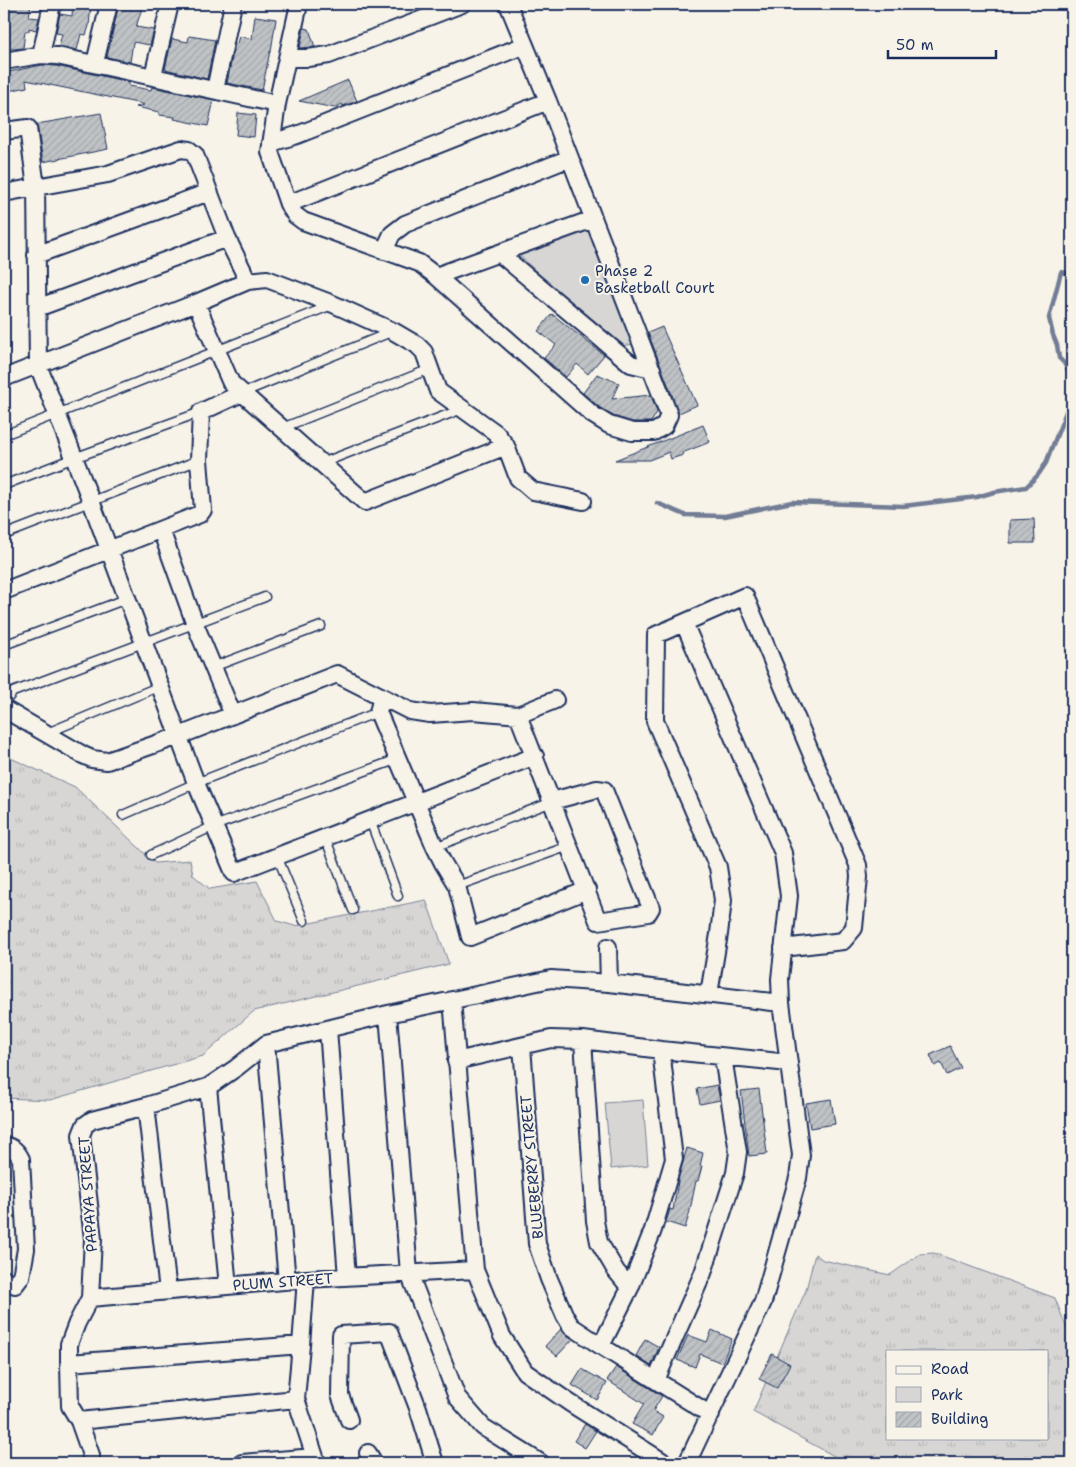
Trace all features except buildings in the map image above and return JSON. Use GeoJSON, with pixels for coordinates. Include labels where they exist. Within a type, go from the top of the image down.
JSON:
{"type":"FeatureCollection","features":[{"type":"Feature","properties":{"kind":"street"},"geometry":{"type":"LineString","coordinates":[[42,55],[52,4]]}},
{"type":"Feature","properties":{"kind":"street"},"geometry":{"type":"LineString","coordinates":[[95,63],[109,4]]}},
{"type":"Feature","properties":{"kind":"street"},"geometry":{"type":"LineString","coordinates":[[153,76],[170,4]]}},
{"type":"Feature","properties":{"kind":"street"},"geometry":{"type":"LineString","coordinates":[[215,90],[233,4]]}},
{"type":"Feature","properties":{"kind":"street"},"geometry":{"type":"LineString","coordinates":[[299,4],[277,104],[270,152],[288,204],[295,215],[303,221],[419,263],[592,415],[609,425],[632,432],[654,432],[664,426],[669,415],[570,158],[508,4]]}},
{"type":"Feature","properties":{"kind":"street"},"geometry":{"type":"LineString","coordinates":[[287,58],[329,55],[462,4]]}},
{"type":"Feature","properties":{"kind":"street"},"geometry":{"type":"LineString","coordinates":[[272,143],[297,136],[525,45]]}},
{"type":"Feature","properties":{"kind":"street"},"geometry":{"type":"LineString","coordinates":[[4,61],[42,55],[57,56],[277,104]]}},
{"type":"Feature","properties":{"kind":"street"},"geometry":{"type":"LineString","coordinates":[[288,204],[548,102]]}},
{"type":"Feature","properties":{"kind":"street"},"geometry":{"type":"LineString","coordinates":[[4,131],[28,128],[36,187],[38,365],[196,783],[234,873],[535,756]]}},
{"type":"Feature","properties":{"kind":"street"},"geometry":{"type":"LineString","coordinates":[[4,193],[108,174],[181,149],[190,150],[195,155],[227,238],[248,281]]}},
{"type":"Feature","properties":{"kind":"street"},"geometry":{"type":"LineString","coordinates":[[384,251],[392,234],[405,224],[570,158]]}},
{"type":"Feature","properties":{"kind":"street"},"geometry":{"type":"LineString","coordinates":[[36,255],[209,192]]}},
{"type":"Feature","properties":{"kind":"street"},"geometry":{"type":"LineString","coordinates":[[436,276],[593,219]]}},
{"type":"Feature","properties":{"kind":"street"},"geometry":{"type":"LineString","coordinates":[[37,308],[227,238]]}},
{"type":"Feature","properties":{"kind":"street"},"geometry":{"type":"LineString","coordinates":[[499,253],[631,364],[652,369]]}},
{"type":"Feature","properties":{"kind":"street"},"geometry":{"type":"LineString","coordinates":[[4,378],[248,281],[267,279],[333,304],[393,331],[417,345],[424,352],[438,391],[496,433],[506,446],[518,478],[533,491],[583,500]]}},
{"type":"Feature","properties":{"kind":"street"},"geometry":{"type":"LineString","coordinates":[[196,303],[231,383],[365,502],[506,446]]}},
{"type":"Feature","properties":{"kind":"street"},"geometry":{"type":"LineString","coordinates":[[4,591],[200,514],[203,510],[199,460],[201,412],[242,393]]}},
{"type":"Feature","properties":{"kind":"street"},"geometry":{"type":"LineString","coordinates":[[160,530],[213,667],[234,715]]}},
{"type":"Feature","properties":{"kind":"street"},"geometry":{"type":"LineString","coordinates":[[709,994],[723,900],[718,867],[655,721],[656,635],[745,596],[858,865],[859,877],[854,928],[843,941],[783,948]]}},
{"type":"Feature","properties":{"kind":"street"},"geometry":{"type":"LineString","coordinates":[[684,623],[783,853],[789,896],[780,979],[781,1003],[800,1155],[798,1178],[764,1302],[687,1463]]}},
{"type":"Feature","properties":{"kind":"street"},"geometry":{"type":"LineString","coordinates":[[4,709],[83,755],[99,761],[107,761],[179,736],[338,674],[380,705],[430,714],[473,712],[518,715],[554,700]]}},
{"type":"Feature","properties":{"kind":"street"},"geometry":{"type":"LineString","coordinates":[[380,705],[398,759],[416,802],[443,863],[457,886],[470,937],[586,890]]}},
{"type":"Feature","properties":{"kind":"street"},"geometry":{"type":"LineString","coordinates":[[518,715],[598,921],[648,913],[651,908],[604,790],[597,789],[552,802]]}},
{"type":"Feature","properties":{"kind":"street"},"geometry":{"type":"LineString","coordinates":[[608,947],[608,983]]}},
{"type":"Feature","properties":{"kind":"street"},"geometry":{"type":"LineString","coordinates":[[168,1291],[146,1106],[208,1086],[236,1068],[266,1044],[388,1014],[551,979],[608,983],[781,1003]]}},
{"type":"Feature","properties":{"kind":"street"},"geometry":{"type":"LineString","coordinates":[[452,1000],[475,1270],[502,1336],[525,1372],[665,1463]]}},
{"type":"Feature","properties":{"kind":"street"},"geometry":{"type":"LineString","coordinates":[[388,1014],[409,1274],[457,1398],[483,1427],[541,1463]]}},
{"type":"Feature","properties":{"kind":"street"},"geometry":{"type":"LineString","coordinates":[[328,1028],[347,1277]]}},
{"type":"Feature","properties":{"kind":"street"},"geometry":{"type":"LineString","coordinates":[[456,1061],[551,1040],[583,1040],[789,1063]]}},
{"type":"Feature","properties":{"kind":"street"},"geometry":{"type":"LineString","coordinates":[[583,1040],[595,1221],[600,1242],[616,1271],[630,1288]]}},
{"type":"Feature","properties":{"kind":"street"},"geometry":{"type":"LineString","coordinates":[[266,1044],[287,1281]]}},
{"type":"Feature","properties":{"kind":"street","name":"BLUEBERRY STREET"},"geometry":{"type":"LineString","coordinates":[[522,1046],[537,1244],[549,1279],[570,1326],[711,1415]]}},
{"type":"Feature","properties":{"kind":"street"},"geometry":{"type":"LineString","coordinates":[[601,1346],[630,1288],[654,1230],[674,1159],[661,1050]]}},
{"type":"Feature","properties":{"kind":"street"},"geometry":{"type":"LineString","coordinates":[[656,1380],[703,1273],[736,1173],[738,1152],[723,1057]]}},
{"type":"Feature","properties":{"kind":"street"},"geometry":{"type":"LineString","coordinates":[[208,1086],[228,1286]]}},
{"type":"Feature","properties":{"kind":"street","name":"PAPAYA STREET"},"geometry":{"type":"LineString","coordinates":[[91,1463],[91,1455],[80,1421],[70,1406],[69,1344],[90,1298],[93,1239],[81,1135],[85,1126],[92,1120],[146,1106]]}},
{"type":"Feature","properties":{"kind":"street"},"geometry":{"type":"LineString","coordinates":[[4,1145],[10,1146],[18,1152],[21,1159],[26,1249],[21,1276],[15,1285],[4,1279]]}},
{"type":"Feature","properties":{"kind":"street","name":"PLUM STREET"},"geometry":{"type":"LineString","coordinates":[[90,1298],[306,1279],[475,1270]]}},
{"type":"Feature","properties":{"kind":"street"},"geometry":{"type":"LineString","coordinates":[[242,1463],[315,1460],[296,1399],[306,1279]]}},
{"type":"Feature","properties":{"kind":"street"},"geometry":{"type":"LineString","coordinates":[[349,1420],[340,1395],[340,1336],[389,1332],[418,1408],[435,1463]]}},
{"type":"Feature","properties":{"kind":"street"},"geometry":{"type":"LineString","coordinates":[[69,1362],[301,1345]]}},
{"type":"Feature","properties":{"kind":"street"},"geometry":{"type":"LineString","coordinates":[[80,1421],[296,1399]]}},
{"type":"Feature","properties":{"kind":"lane"},"geometry":{"type":"LineString","coordinates":[[4,435],[333,304]]}},
{"type":"Feature","properties":{"kind":"lane"},"geometry":{"type":"LineString","coordinates":[[242,393],[393,331]]}},
{"type":"Feature","properties":{"kind":"lane"},"geometry":{"type":"LineString","coordinates":[[282,428],[430,369]]}},
{"type":"Feature","properties":{"kind":"lane"},"geometry":{"type":"LineString","coordinates":[[321,464],[462,409]]}},
{"type":"Feature","properties":{"kind":"lane"},"geometry":{"type":"LineString","coordinates":[[4,485],[201,412]]}},
{"type":"Feature","properties":{"kind":"lane"},"geometry":{"type":"LineString","coordinates":[[4,535],[199,460]]}},
{"type":"Feature","properties":{"kind":"lane"},"geometry":{"type":"LineString","coordinates":[[4,703],[13,692],[265,598]]}},
{"type":"Feature","properties":{"kind":"lane"},"geometry":{"type":"LineString","coordinates":[[4,645],[126,599]]}},
{"type":"Feature","properties":{"kind":"lane"},"geometry":{"type":"LineString","coordinates":[[213,667],[321,626]]}},
{"type":"Feature","properties":{"kind":"lane"},"geometry":{"type":"LineString","coordinates":[[48,733],[160,686]]}},
{"type":"Feature","properties":{"kind":"lane"},"geometry":{"type":"LineString","coordinates":[[123,815],[380,705]]}},
{"type":"Feature","properties":{"kind":"lane"},"geometry":{"type":"LineString","coordinates":[[150,855],[214,826],[398,759]]}},
{"type":"Feature","properties":{"kind":"lane"},"geometry":{"type":"LineString","coordinates":[[436,847],[552,802]]}},
{"type":"Feature","properties":{"kind":"lane"},"geometry":{"type":"LineString","coordinates":[[370,820],[398,896]]}},
{"type":"Feature","properties":{"kind":"lane"},"geometry":{"type":"LineString","coordinates":[[325,837],[353,910]]}},
{"type":"Feature","properties":{"kind":"lane"},"geometry":{"type":"LineString","coordinates":[[457,886],[569,846]]}},
{"type":"Feature","properties":{"kind":"lane"},"geometry":{"type":"LineString","coordinates":[[277,856],[304,921]]}},
{"type":"Feature","properties":{"kind":"green space"},"geometry":{"type":"Polygon","coordinates":[[[588,226],[636,344],[620,346],[575,309],[517,253],[588,226]]]}},
{"type":"Feature","properties":{"kind":"green space"},"geometry":{"type":"Polygon","coordinates":[[[4,755],[75,787],[155,863],[190,860],[193,875],[210,889],[257,881],[277,921],[295,926],[426,900],[449,964],[254,1011],[203,1056],[50,1100],[4,1098],[4,755]]]}},
{"type":"Feature","properties":{"kind":"green space"},"geometry":{"type":"Polygon","coordinates":[[[643,1100],[648,1165],[611,1169],[605,1103],[643,1100]]]}},
{"type":"Feature","properties":{"kind":"green space"},"geometry":{"type":"Polygon","coordinates":[[[934,1253],[1055,1298],[1072,1342],[1072,1463],[847,1463],[753,1412],[806,1290],[815,1254],[823,1260],[890,1275],[920,1254],[934,1253]]]}},
{"type":"Feature","properties":{"kind":"waterway"},"geometry":{"type":"LineString","coordinates":[[1072,274],[1061,272],[1049,318],[1059,358],[1072,378]]}},
{"type":"Feature","properties":{"kind":"waterway"},"geometry":{"type":"LineString","coordinates":[[662,505],[657,503],[685,515],[725,516],[792,502],[903,506],[977,497],[1026,487],[1038,475],[1046,463],[1067,409],[1072,387]]}},
{"type":"Feature","properties":{"kind":"place","name":"Phase 2 Basketball Court"},"geometry":{"type":"Point","coordinates":[585,280]}}]}
